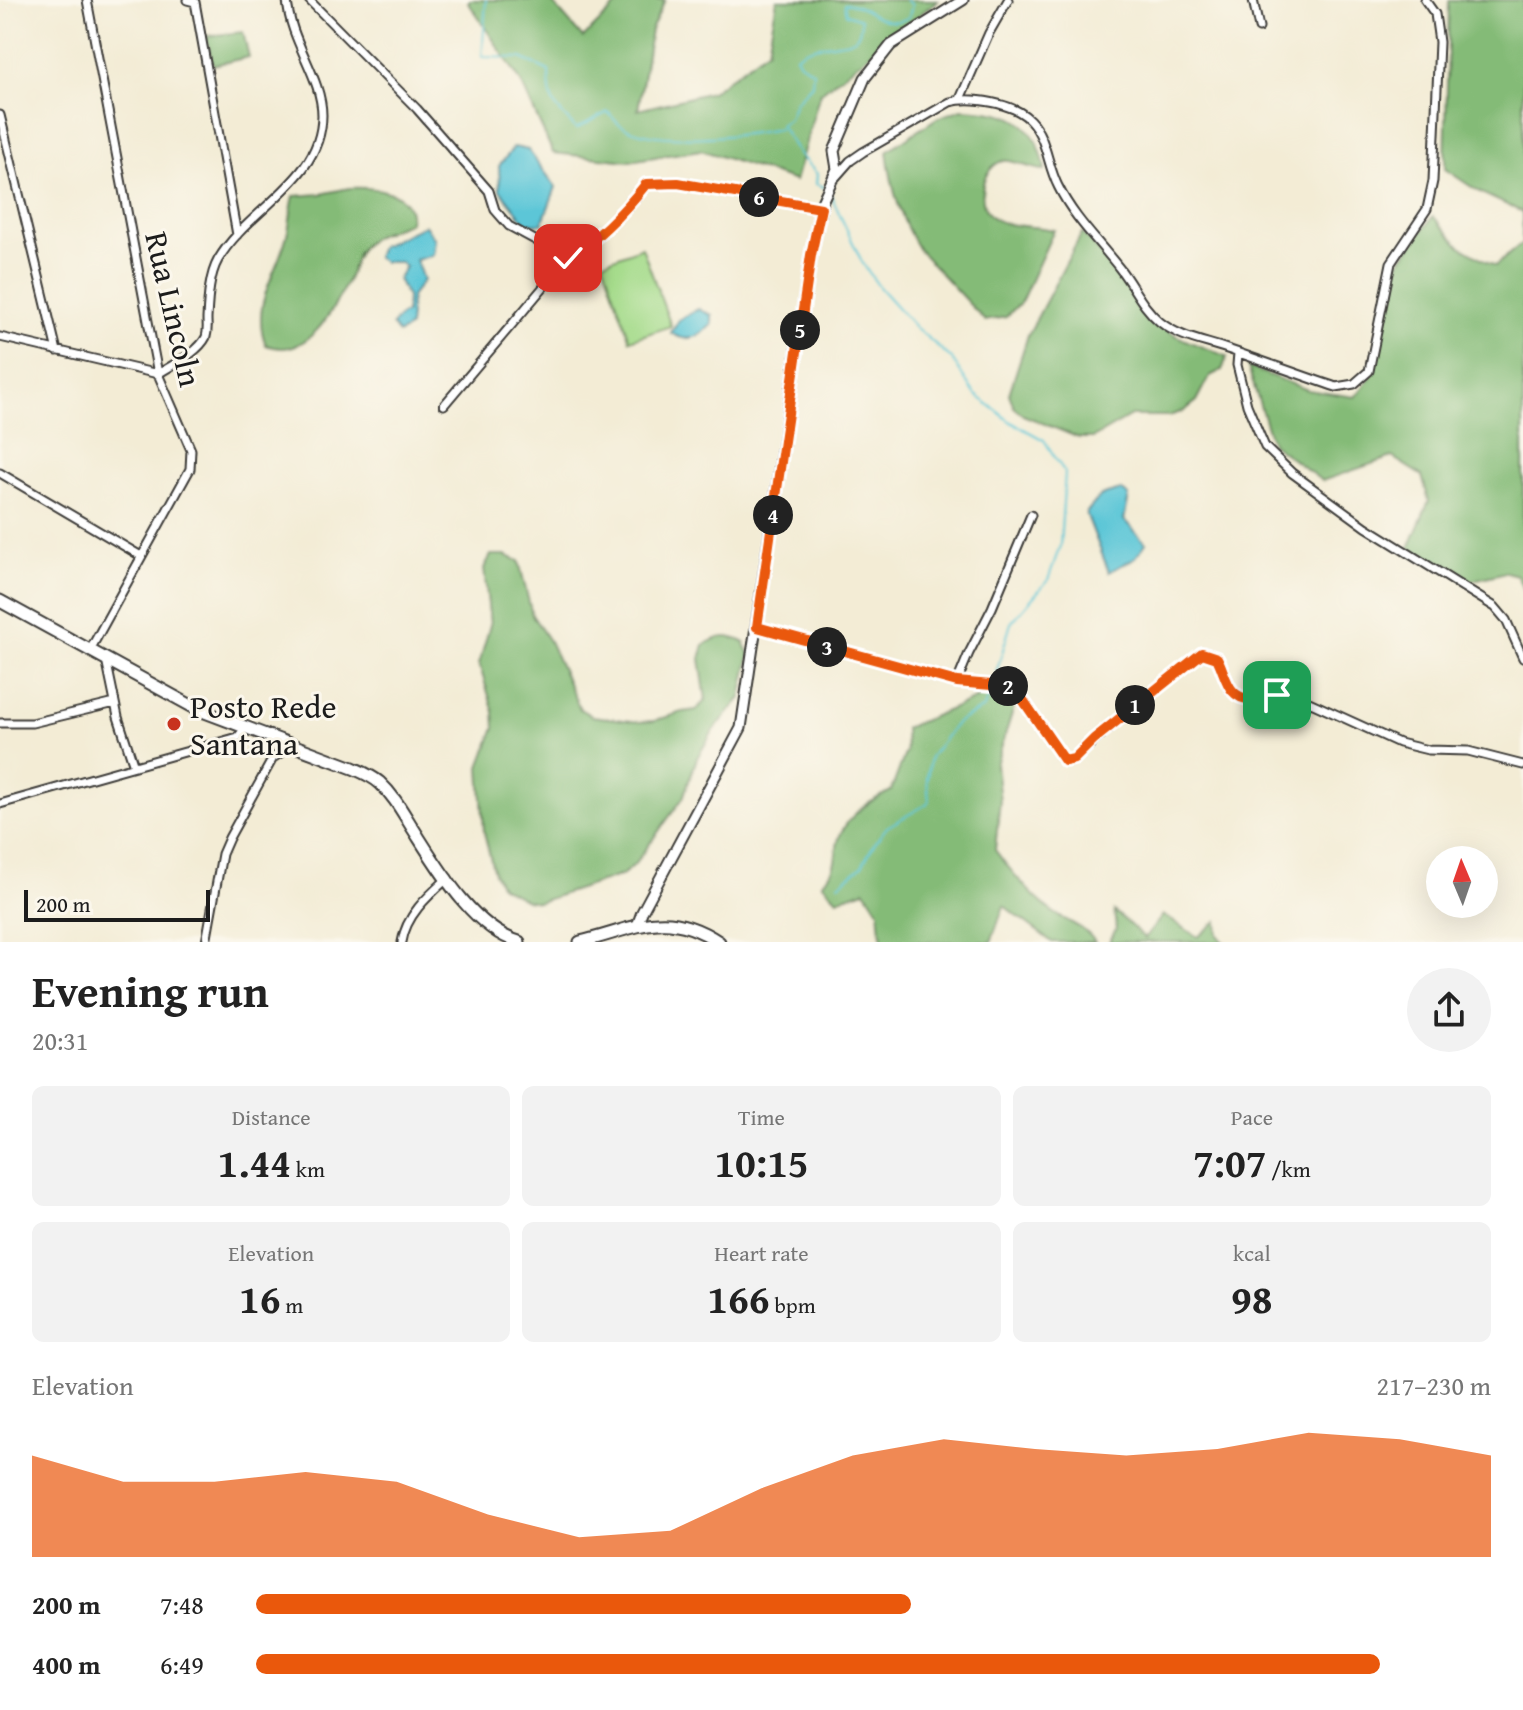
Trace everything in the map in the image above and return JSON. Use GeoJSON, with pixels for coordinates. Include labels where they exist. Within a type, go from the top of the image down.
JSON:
{"type":"FeatureCollection","features":[{"type":"Feature","properties":{"kind":"main road"},"geometry":{"type":"LineString","coordinates":[[0,601],[197,709],[377,780],[396,799],[466,905],[489,927],[519,942]]}},
{"type":"Feature","properties":{"kind":"main road"},"geometry":{"type":"LineString","coordinates":[[580,942],[638,923],[667,921],[697,929],[719,942]]}},
{"type":"Feature","properties":{"kind":"street","name":"Rua Lincoln"},"geometry":{"type":"LineString","coordinates":[[87,0],[158,374],[191,450],[192,460],[190,469],[90,650]]}},
{"type":"Feature","properties":{"kind":"street"},"geometry":{"type":"LineString","coordinates":[[0,337],[158,374],[191,352],[207,335],[212,275],[216,263],[237,235],[289,187],[312,154],[320,136],[320,98],[288,19],[287,0]]}},
{"type":"Feature","properties":{"kind":"street"},"geometry":{"type":"LineString","coordinates":[[309,0],[417,109],[489,191],[495,210],[509,226],[568,258]]}},
{"type":"Feature","properties":{"kind":"street"},"geometry":{"type":"LineString","coordinates":[[638,923],[741,728],[809,271],[822,205],[837,169],[834,151],[865,78],[891,45],[963,0]]}},
{"type":"Feature","properties":{"kind":"street"},"geometry":{"type":"LineString","coordinates":[[960,99],[989,33],[1008,0]]}},
{"type":"Feature","properties":{"kind":"street"},"geometry":{"type":"LineString","coordinates":[[1253,0],[1259,28]]}},
{"type":"Feature","properties":{"kind":"street"},"geometry":{"type":"LineString","coordinates":[[829,186],[857,157],[937,108],[960,99],[991,102],[1024,114],[1038,130],[1059,188],[1147,310],[1161,323],[1188,338],[1336,387],[1354,384],[1369,371],[1391,263],[1427,209],[1433,181],[1439,42],[1435,14],[1425,0]]}},
{"type":"Feature","properties":{"kind":"street"},"geometry":{"type":"LineString","coordinates":[[191,1],[237,235]]}},
{"type":"Feature","properties":{"kind":"street"},"geometry":{"type":"LineString","coordinates":[[0,115],[57,351]]}},
{"type":"Feature","properties":{"kind":"street"},"geometry":{"type":"LineString","coordinates":[[444,405],[568,258],[590,244],[626,210],[646,184],[678,183],[822,205]]}},
{"type":"Feature","properties":{"kind":"street"},"geometry":{"type":"LineString","coordinates":[[1238,353],[1237,365],[1247,405],[1265,447],[1292,473],[1366,527],[1495,607],[1506,620],[1523,658]]}},
{"type":"Feature","properties":{"kind":"street"},"geometry":{"type":"LineString","coordinates":[[0,473],[141,556]]}},
{"type":"Feature","properties":{"kind":"street"},"geometry":{"type":"LineString","coordinates":[[957,682],[1031,515]]}},
{"type":"Feature","properties":{"kind":"street"},"geometry":{"type":"LineString","coordinates":[[757,627],[957,682],[1017,689],[1065,761],[1074,759],[1134,706],[1206,653],[1217,658],[1230,690],[1238,696],[1252,699],[1274,694],[1309,702],[1399,743],[1428,750],[1478,753],[1523,765]]}},
{"type":"Feature","properties":{"kind":"street"},"geometry":{"type":"LineString","coordinates":[[106,659],[115,703],[134,766]]}},
{"type":"Feature","properties":{"kind":"street"},"geometry":{"type":"LineString","coordinates":[[0,723],[32,723],[115,703]]}},
{"type":"Feature","properties":{"kind":"street"},"geometry":{"type":"LineString","coordinates":[[0,804],[238,737],[246,727]]}},
{"type":"Feature","properties":{"kind":"street"},"geometry":{"type":"LineString","coordinates":[[267,735],[273,758]]}},
{"type":"Feature","properties":{"kind":"street"},"geometry":{"type":"LineString","coordinates":[[206,942],[222,854],[273,758],[293,745]]}},
{"type":"Feature","properties":{"kind":"street"},"geometry":{"type":"LineString","coordinates":[[402,942],[407,924],[427,897],[448,878]]}},
{"type":"Feature","properties":{"kind":"green space"},"geometry":{"type":"Polygon","coordinates":[[[550,0],[583,38],[622,0],[665,0],[651,30],[638,110],[711,92],[768,49],[777,0],[938,0],[820,93],[795,181],[701,150],[629,161],[553,153],[520,80],[468,2],[550,0]]]}},
{"type":"Feature","properties":{"kind":"green space"},"geometry":{"type":"Polygon","coordinates":[[[1449,0],[1523,0],[1523,590],[1517,575],[1506,572],[1470,581],[1409,548],[1429,501],[1422,476],[1392,457],[1322,481],[1272,444],[1248,367],[1308,390],[1355,397],[1371,377],[1400,261],[1433,216],[1459,245],[1495,266],[1522,243],[1522,212],[1479,192],[1445,169],[1449,0]]]}},
{"type":"Feature","properties":{"kind":"green space"},"geometry":{"type":"Polygon","coordinates":[[[243,32],[249,57],[213,65],[206,36],[243,32]]]}},
{"type":"Feature","properties":{"kind":"green space"},"geometry":{"type":"Polygon","coordinates":[[[962,109],[993,112],[1018,121],[1035,139],[1041,153],[1045,170],[1007,161],[993,167],[983,184],[987,212],[1005,223],[1054,230],[1021,302],[1006,317],[985,321],[912,239],[897,202],[887,151],[937,118],[962,109]]]}},
{"type":"Feature","properties":{"kind":"green space"},"geometry":{"type":"Polygon","coordinates":[[[368,188],[398,196],[409,211],[410,222],[377,235],[361,248],[336,304],[307,339],[295,346],[281,348],[266,345],[262,331],[263,304],[288,233],[294,196],[368,188]]]}},
{"type":"Feature","properties":{"kind":"green space"},"geometry":{"type":"Polygon","coordinates":[[[1082,233],[1156,321],[1183,339],[1227,357],[1222,370],[1210,376],[1197,401],[1184,411],[1169,416],[1131,416],[1093,438],[1079,438],[1025,416],[1014,407],[1009,394],[1028,335],[1082,233]]]}},
{"type":"Feature","properties":{"kind":"green space"},"geometry":{"type":"Polygon","coordinates":[[[642,247],[671,326],[630,340],[603,262],[642,247]]]}},
{"type":"Feature","properties":{"kind":"green space"},"geometry":{"type":"Polygon","coordinates":[[[491,555],[505,555],[519,561],[532,615],[549,641],[580,709],[592,716],[640,722],[696,710],[706,700],[700,659],[704,645],[714,639],[733,638],[744,642],[750,654],[741,698],[713,731],[697,758],[683,798],[634,865],[622,875],[539,902],[526,900],[501,886],[494,873],[484,832],[480,767],[495,727],[494,712],[479,664],[490,625],[484,568],[491,555]]]}},
{"type":"Feature","properties":{"kind":"green space"},"geometry":{"type":"Polygon","coordinates":[[[1007,686],[1015,704],[996,764],[1000,801],[995,850],[1042,903],[1086,932],[1095,942],[1052,942],[1004,906],[991,942],[882,942],[879,911],[865,890],[837,899],[822,883],[835,863],[842,831],[864,807],[891,791],[906,751],[905,728],[1007,686]]]}},
{"type":"Feature","properties":{"kind":"green space"},"geometry":{"type":"Polygon","coordinates":[[[1114,911],[1145,938],[1163,915],[1198,937],[1217,921],[1218,935],[1224,942],[1109,942],[1116,929],[1114,911]]]}},
{"type":"Feature","properties":{"kind":"water"},"geometry":{"type":"Polygon","coordinates":[[[514,147],[528,150],[556,187],[542,224],[526,223],[500,190],[499,166],[514,147]]]}},
{"type":"Feature","properties":{"kind":"water"},"geometry":{"type":"Polygon","coordinates":[[[425,225],[435,239],[433,255],[416,260],[423,280],[411,297],[409,328],[398,334],[392,325],[406,313],[407,297],[398,279],[405,267],[400,262],[384,262],[376,257],[380,247],[425,225]]]}},
{"type":"Feature","properties":{"kind":"water"},"geometry":{"type":"Polygon","coordinates":[[[698,309],[712,315],[712,325],[693,338],[671,333],[679,320],[698,309]]]}},
{"type":"Feature","properties":{"kind":"water"},"geometry":{"type":"Polygon","coordinates":[[[1121,490],[1129,496],[1124,520],[1146,543],[1136,557],[1109,572],[1086,513],[1100,496],[1121,490]]]}},
{"type":"Feature","properties":{"kind":"waterway"},"geometry":{"type":"LineString","coordinates":[[486,0],[482,57],[521,58],[549,71],[554,104],[576,129],[608,112],[621,125],[654,135],[698,138],[779,129]]}},
{"type":"Feature","properties":{"kind":"waterway"},"geometry":{"type":"LineString","coordinates":[[824,187],[816,184],[817,174],[798,153],[780,125],[789,119],[795,102],[812,84],[813,71],[800,63],[796,56],[811,48],[846,42],[856,37],[861,19],[846,14],[844,4],[859,7],[882,19],[900,21],[909,17],[912,5],[906,0]]}},
{"type":"Feature","properties":{"kind":"waterway"},"geometry":{"type":"LineString","coordinates":[[830,194],[862,262],[879,287],[915,327],[951,358],[975,394],[1011,422],[1044,440],[1065,473],[1060,546],[1048,580],[1011,623],[996,673]]}},
{"type":"Feature","properties":{"kind":"waterway"},"geometry":{"type":"LineString","coordinates":[[839,884],[862,866],[887,827],[927,804],[930,757],[957,722],[984,708],[991,691]]}},
{"type":"Feature","properties":{"kind":"place","name":"Posto Rede Santana"},"geometry":{"type":"Point","coordinates":[174,724]}},
{"type":"Feature","properties":{"kind":"route"},"geometry":{"type":"LineString","coordinates":[[568,258],[590,244],[626,210],[646,184],[678,183],[821,208],[811,255],[757,627],[957,682],[1014,687],[1065,761],[1074,759],[1094,739],[1202,653],[1217,658],[1230,690],[1238,696],[1252,699],[1277,695]]}}]}
